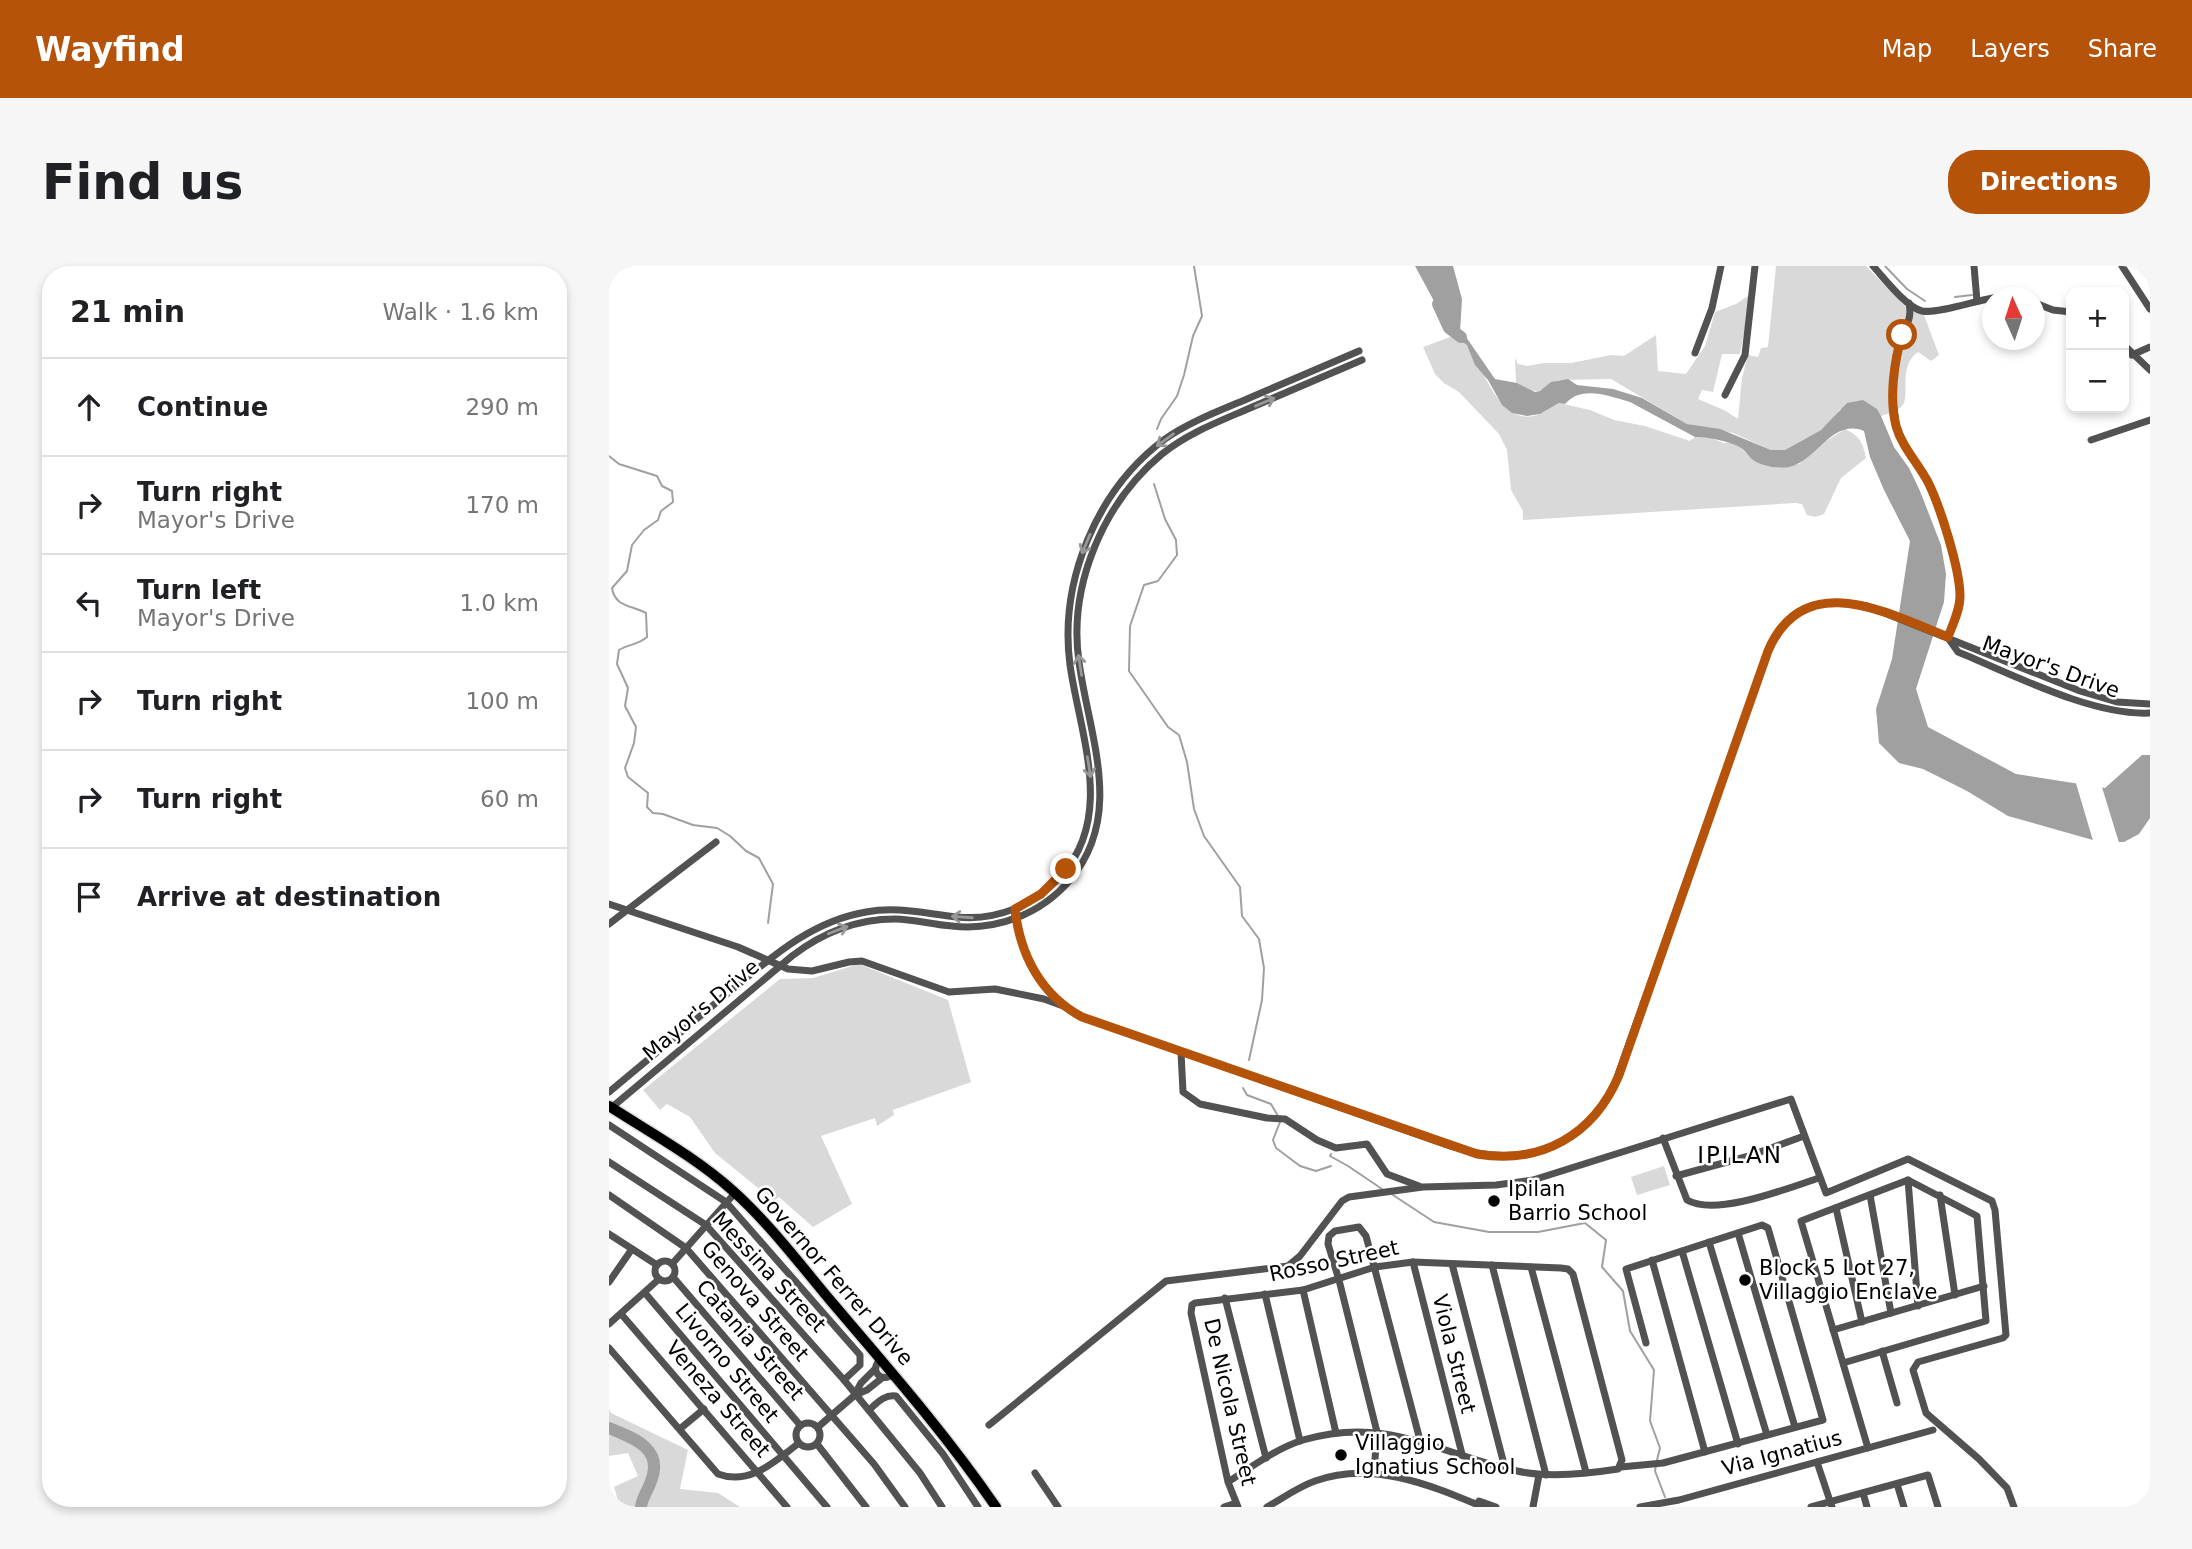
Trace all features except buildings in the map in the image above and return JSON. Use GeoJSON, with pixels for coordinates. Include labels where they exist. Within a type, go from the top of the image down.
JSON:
{"type":"FeatureCollection","features":[{"type":"Feature","properties":{"kind":"main road","name":"Governor Ferrer Drive"},"geometry":{"type":"LineString","coordinates":[[610,1107],[693,1159],[735,1193],[959,1452],[996,1507]]}},
{"type":"Feature","properties":{"kind":"street"},"geometry":{"type":"LineString","coordinates":[[1695,353],[1712,308],[1721,266]]}},
{"type":"Feature","properties":{"kind":"street"},"geometry":{"type":"LineString","coordinates":[[1725,395],[1745,355],[1753,304],[1755,266]]}},
{"type":"Feature","properties":{"kind":"street"},"geometry":{"type":"LineString","coordinates":[[1873,266],[1909,303],[1924,311],[1982,300]]}},
{"type":"Feature","properties":{"kind":"street"},"geometry":{"type":"LineString","coordinates":[[1974,266],[1976,301]]}},
{"type":"Feature","properties":{"kind":"street"},"geometry":{"type":"LineString","coordinates":[[2122,266],[2150,309]]}},
{"type":"Feature","properties":{"kind":"street"},"geometry":{"type":"LineString","coordinates":[[1909,303],[1911,318],[1898,346],[1893,393],[1896,425],[1928,482],[1947,534],[1958,580],[1958,610],[1945,636]]}},
{"type":"Feature","properties":{"kind":"street"},"geometry":{"type":"LineString","coordinates":[[2045,307],[2066,311]]}},
{"type":"Feature","properties":{"kind":"street"},"geometry":{"type":"LineString","coordinates":[[2132,355],[2150,347]]}},
{"type":"Feature","properties":{"kind":"street"},"geometry":{"type":"LineString","coordinates":[[2128,350],[2150,370]]}},
{"type":"Feature","properties":{"kind":"street"},"geometry":{"type":"LineString","coordinates":[[609,904],[738,947],[768,961],[807,932],[851,915],[901,909],[975,918],[1015,909],[1031,901],[1060,877],[1080,846],[1089,819],[1091,784],[1070,664],[1068,625],[1081,555],[1100,514],[1142,460],[1177,432],[1221,410],[1359,351]]}},
{"type":"Feature","properties":{"kind":"street"},"geometry":{"type":"LineString","coordinates":[[782,967],[812,942],[831,932],[859,923],[893,919],[965,927],[993,925],[1016,918],[1044,904],[1064,887],[1086,858],[1097,830],[1101,805],[1101,780],[1079,662],[1078,626],[1082,588],[1089,561],[1110,516],[1142,473],[1161,455],[1186,438],[1362,360]]}},
{"type":"Feature","properties":{"kind":"street"},"geometry":{"type":"LineString","coordinates":[[2091,440],[2150,420]]}},
{"type":"Feature","properties":{"kind":"street","name":"Mayor's Drive"},"geometry":{"type":"LineString","coordinates":[[609,1091],[768,961],[796,971],[812,971],[862,961],[949,992],[979,989],[1009,991],[1044,999],[1082,1017],[1477,1154],[1503,1157],[1550,1148],[1573,1135],[1595,1116],[1619,1075],[1763,664],[1776,633],[1787,619],[1797,612],[1823,603],[1855,604],[1881,610],[2033,673],[2115,711],[2150,713]]}},
{"type":"Feature","properties":{"kind":"street","name":"Mayor's Drive"},"geometry":{"type":"LineString","coordinates":[[2090,699],[2150,704]]}},
{"type":"Feature","properties":{"kind":"street"},"geometry":{"type":"LineString","coordinates":[[609,924],[716,842]]}},
{"type":"Feature","properties":{"kind":"street"},"geometry":{"type":"LineString","coordinates":[[1015,909],[1027,958],[1034,972],[1063,1006]]}},
{"type":"Feature","properties":{"kind":"street","name":"Mayor's Drive"},"geometry":{"type":"LineString","coordinates":[[610,1107],[782,967]]}},
{"type":"Feature","properties":{"kind":"street"},"geometry":{"type":"LineString","coordinates":[[1181,1052],[1183,1093],[1195,1101],[1267,1118],[1285,1119],[1317,1140],[1336,1148],[1367,1144],[1387,1174],[1423,1187]]}},
{"type":"Feature","properties":{"kind":"street"},"geometry":{"type":"LineString","coordinates":[[989,1425],[1166,1281],[1288,1266],[1300,1256],[1342,1201],[1362,1195],[1423,1187],[1496,1185],[1533,1180],[1791,1099],[1826,1193],[1908,1159],[1992,1201],[1995,1209],[2006,1335],[1918,1362],[1913,1370],[1926,1413],[1979,1459],[2007,1488],[2014,1507]]}},
{"type":"Feature","properties":{"kind":"street"},"geometry":{"type":"LineString","coordinates":[[609,1125],[726,1202],[860,1355],[860,1365],[844,1380]]}},
{"type":"Feature","properties":{"kind":"street"},"geometry":{"type":"LineString","coordinates":[[1676,1176],[1749,1156],[1804,1136]]}},
{"type":"Feature","properties":{"kind":"street"},"geometry":{"type":"LineString","coordinates":[[1663,1138],[1686,1200],[1703,1205],[1744,1202],[1819,1178]]}},
{"type":"Feature","properties":{"kind":"street","name":"Messina Street"},"geometry":{"type":"LineString","coordinates":[[609,1163],[706,1226],[844,1380],[920,1474],[942,1507]]}},
{"type":"Feature","properties":{"kind":"street"},"geometry":{"type":"LineString","coordinates":[[1908,1180],[1917,1306]]}},
{"type":"Feature","properties":{"kind":"street"},"geometry":{"type":"LineString","coordinates":[[1843,1363],[1986,1321],[1977,1216],[1908,1180],[1801,1220],[1833,1330],[1868,1448]]}},
{"type":"Feature","properties":{"kind":"street"},"geometry":{"type":"LineString","coordinates":[[672,1264],[735,1193]]}},
{"type":"Feature","properties":{"kind":"street","name":"Genova Street"},"geometry":{"type":"LineString","coordinates":[[609,1195],[686,1248],[874,1464],[905,1507]]}},
{"type":"Feature","properties":{"kind":"street"},"geometry":{"type":"LineString","coordinates":[[1870,1195],[1891,1313]]}},
{"type":"Feature","properties":{"kind":"street"},"geometry":{"type":"LineString","coordinates":[[1940,1195],[1955,1295]]}},
{"type":"Feature","properties":{"kind":"street"},"geometry":{"type":"LineString","coordinates":[[1836,1208],[1862,1322]]}},
{"type":"Feature","properties":{"kind":"street"},"geometry":{"type":"LineString","coordinates":[[1228,1482],[1300,1441],[1355,1430],[1420,1440],[1505,1468],[1543,1475],[1663,1463],[1823,1420],[1768,1228],[1762,1226],[1626,1269],[1646,1343]]}},
{"type":"Feature","properties":{"kind":"street"},"geometry":{"type":"LineString","coordinates":[[1374,1473],[1377,1432],[1327,1241],[1335,1231],[1362,1228],[1375,1267],[1420,1440]]}},
{"type":"Feature","properties":{"kind":"street"},"geometry":{"type":"LineString","coordinates":[[1738,1233],[1795,1427]]}},
{"type":"Feature","properties":{"kind":"street"},"geometry":{"type":"LineString","coordinates":[[609,1234],[657,1265]]}},
{"type":"Feature","properties":{"kind":"street"},"geometry":{"type":"LineString","coordinates":[[1709,1242],[1767,1436]]}},
{"type":"Feature","properties":{"kind":"street"},"geometry":{"type":"LineString","coordinates":[[609,1282],[632,1249]]}},
{"type":"Feature","properties":{"kind":"street"},"geometry":{"type":"LineString","coordinates":[[1682,1251],[1738,1444]]}},
{"type":"Feature","properties":{"kind":"street"},"geometry":{"type":"LineString","coordinates":[[1652,1260],[1705,1452]]}},
{"type":"Feature","properties":{"kind":"street"},"geometry":{"type":"LineString","coordinates":[[666,1261],[672,1264],[675,1272],[673,1277],[666,1281],[659,1279],[655,1270],[657,1265],[666,1261]]}},
{"type":"Feature","properties":{"kind":"street","name":"Rosso Street"},"geometry":{"type":"LineString","coordinates":[[1192,1305],[1199,1301],[1303,1290],[1375,1267],[1413,1262],[1568,1269],[1573,1274],[1622,1460],[1621,1467]]}},
{"type":"Feature","properties":{"kind":"street","name":"Viola Street"},"geometry":{"type":"LineString","coordinates":[[1413,1262],[1462,1454]]}},
{"type":"Feature","properties":{"kind":"street"},"geometry":{"type":"LineString","coordinates":[[1452,1264],[1505,1468]]}},
{"type":"Feature","properties":{"kind":"street"},"geometry":{"type":"LineString","coordinates":[[1492,1265],[1543,1475],[1533,1507]]}},
{"type":"Feature","properties":{"kind":"street"},"geometry":{"type":"LineString","coordinates":[[1531,1267],[1586,1472]]}},
{"type":"Feature","properties":{"kind":"street","name":"Catania Street"},"geometry":{"type":"LineString","coordinates":[[673,1277],[800,1425]]}},
{"type":"Feature","properties":{"kind":"street"},"geometry":{"type":"LineString","coordinates":[[609,1324],[659,1279]]}},
{"type":"Feature","properties":{"kind":"street"},"geometry":{"type":"LineString","coordinates":[[1833,1330],[1984,1286]]}},
{"type":"Feature","properties":{"kind":"street"},"geometry":{"type":"LineString","coordinates":[[1303,1290],[1336,1433]]}},
{"type":"Feature","properties":{"kind":"street","name":"Livorno Street"},"geometry":{"type":"LineString","coordinates":[[645,1293],[827,1507]]}},
{"type":"Feature","properties":{"kind":"street"},"geometry":{"type":"LineString","coordinates":[[1265,1294],[1300,1441]]}},
{"type":"Feature","properties":{"kind":"street"},"geometry":{"type":"LineString","coordinates":[[1225,1298],[1266,1458]]}},
{"type":"Feature","properties":{"kind":"street","name":"De Nicola Street"},"geometry":{"type":"LineString","coordinates":[[1192,1305],[1191,1313],[1228,1482],[1237,1505]]}},
{"type":"Feature","properties":{"kind":"street","name":"Veneza Street"},"geometry":{"type":"LineString","coordinates":[[622,1315],[787,1507]]}},
{"type":"Feature","properties":{"kind":"street"},"geometry":{"type":"LineString","coordinates":[[609,1348],[718,1474],[732,1477],[759,1473],[799,1443]]}},
{"type":"Feature","properties":{"kind":"street"},"geometry":{"type":"LineString","coordinates":[[1882,1351],[1897,1403]]}},
{"type":"Feature","properties":{"kind":"street"},"geometry":{"type":"LineString","coordinates":[[855,1395],[861,1383],[881,1359]]}},
{"type":"Feature","properties":{"kind":"street"},"geometry":{"type":"LineString","coordinates":[[875,1369],[881,1378]]}},
{"type":"Feature","properties":{"kind":"street"},"geometry":{"type":"LineString","coordinates":[[818,1427],[855,1395],[867,1390],[881,1378],[894,1374]]}},
{"type":"Feature","properties":{"kind":"street"},"geometry":{"type":"LineString","coordinates":[[869,1410],[885,1397],[896,1396],[943,1454],[978,1507]]}},
{"type":"Feature","properties":{"kind":"street"},"geometry":{"type":"LineString","coordinates":[[681,1429],[703,1409]]}},
{"type":"Feature","properties":{"kind":"street"},"geometry":{"type":"LineString","coordinates":[[810,1422],[818,1427],[821,1436],[817,1444],[807,1447],[799,1443],[796,1434],[800,1425],[810,1422]]}},
{"type":"Feature","properties":{"kind":"street","name":"Via Ignatius"},"geometry":{"type":"LineString","coordinates":[[1640,1507],[1679,1500],[1933,1430]]}},
{"type":"Feature","properties":{"kind":"street"},"geometry":{"type":"LineString","coordinates":[[817,1444],[866,1507]]}},
{"type":"Feature","properties":{"kind":"street"},"geometry":{"type":"LineString","coordinates":[[1817,1462],[1831,1504]]}},
{"type":"Feature","properties":{"kind":"street"},"geometry":{"type":"LineString","coordinates":[[1267,1507],[1318,1480],[1353,1472],[1374,1473],[1436,1488],[1482,1507]]}},
{"type":"Feature","properties":{"kind":"street"},"geometry":{"type":"LineString","coordinates":[[1035,1473],[1058,1507]]}},
{"type":"Feature","properties":{"kind":"street"},"geometry":{"type":"LineString","coordinates":[[1811,1507],[1831,1504],[1928,1475],[1938,1507]]}},
{"type":"Feature","properties":{"kind":"street"},"geometry":{"type":"LineString","coordinates":[[1897,1484],[1904,1507]]}},
{"type":"Feature","properties":{"kind":"street"},"geometry":{"type":"LineString","coordinates":[[1863,1493],[1867,1507]]}},
{"type":"Feature","properties":{"kind":"street"},"geometry":{"type":"LineString","coordinates":[[1454,1495],[1496,1507]]}},
{"type":"Feature","properties":{"kind":"street"},"geometry":{"type":"LineString","coordinates":[[1224,1507],[1237,1505]]}},
{"type":"Feature","properties":{"kind":"shaded area"},"geometry":{"type":"Polygon","coordinates":[[[1415,266],[1453,266],[1462,299],[1460,332],[1495,379],[1517,383],[1535,392],[1551,382],[1568,379],[1577,385],[1613,389],[1642,398],[1687,424],[1720,429],[1771,450],[1785,450],[1821,430],[1847,403],[1863,400],[1877,409],[1894,447],[1909,468],[1920,491],[1941,545],[1946,574],[1944,602],[1916,689],[1928,727],[2016,774],[2105,788],[2142,755],[2150,755],[2150,818],[2139,834],[2124,842],[2100,842],[2008,816],[1923,769],[1899,763],[1879,743],[1876,709],[1892,659],[1910,541],[1870,457],[1864,431],[1843,430],[1799,463],[1780,468],[1756,462],[1743,449],[1732,444],[1712,438],[1695,437],[1630,402],[1604,395],[1579,395],[1540,414],[1527,416],[1512,413],[1502,405],[1488,380],[1475,365],[1467,345],[1453,336],[1415,266]]]}},
{"type":"Feature","properties":{"kind":"shaded area"},"geometry":{"type":"Polygon","coordinates":[[[1776,266],[1866,266],[1906,307],[1924,315],[1939,355],[1931,361],[1918,352],[1912,358],[1906,373],[1904,401],[1900,408],[1881,416],[1877,409],[1840,409],[1833,420],[1821,430],[1785,450],[1771,450],[1733,433],[1687,424],[1611,379],[1559,380],[1538,391],[1516,383],[1515,358],[1518,364],[1527,366],[1571,363],[1611,355],[1624,356],[1656,335],[1658,371],[1686,374],[1705,346],[1715,312],[1736,304],[1751,294],[1740,354],[1722,354],[1713,392],[1702,390],[1698,399],[1738,419],[1742,378],[1748,355],[1758,357],[1761,348],[1768,347],[1776,266]]]}},
{"type":"Feature","properties":{"kind":"shaded area"},"geometry":{"type":"Polygon","coordinates":[[[1453,336],[1467,345],[1504,405],[1514,413],[1526,417],[1540,414],[1559,403],[1690,441],[1705,435],[1723,443],[1732,443],[1749,456],[1799,464],[1820,445],[1845,429],[1860,440],[1866,458],[1841,478],[1824,514],[1815,517],[1807,515],[1802,504],[1795,503],[1523,520],[1523,511],[1511,490],[1507,450],[1499,434],[1459,392],[1435,374],[1423,347],[1453,336]]]}},
{"type":"Feature","properties":{"kind":"shaded area"},"geometry":{"type":"Polygon","coordinates":[[[859,964],[948,1000],[971,1082],[893,1110],[894,1115],[877,1126],[875,1118],[821,1136],[852,1204],[813,1227],[779,1197],[774,1201],[715,1153],[690,1117],[667,1104],[660,1110],[643,1090],[780,979],[813,978],[859,964]]]}},
{"type":"Feature","properties":{"kind":"shaded area"},"geometry":{"type":"Polygon","coordinates":[[[1664,1166],[1670,1185],[1637,1195],[1631,1177],[1664,1166]]]}},
{"type":"Feature","properties":{"kind":"shaded area"},"geometry":{"type":"Polygon","coordinates":[[[609,1409],[611,1413],[688,1450],[680,1489],[718,1493],[740,1507],[620,1507],[614,1487],[638,1476],[628,1453],[609,1456],[609,1409]]]}},
{"type":"Feature","properties":{"kind":"pier"},"geometry":{"type":"Polygon","coordinates":[[[2075,780],[2101,784],[2120,846],[2094,844],[2075,780]]]}},
{"type":"Feature","properties":{"kind":"waterway"},"geometry":{"type":"LineString","coordinates":[[1157,429],[1177,396],[1193,336],[1202,316],[1194,266]]}},
{"type":"Feature","properties":{"kind":"waterway"},"geometry":{"type":"LineString","coordinates":[[1885,266],[1907,289],[1925,301]]}},
{"type":"Feature","properties":{"kind":"waterway"},"geometry":{"type":"LineString","coordinates":[[1955,297],[1972,295]]}},
{"type":"Feature","properties":{"kind":"waterway"},"geometry":{"type":"LineString","coordinates":[[1438,304],[1449,328],[1461,337]]}},
{"type":"Feature","properties":{"kind":"waterway"},"geometry":{"type":"LineString","coordinates":[[609,456],[619,464],[657,476],[662,486],[672,491],[673,502],[661,511],[658,520],[644,530],[632,545],[627,571],[612,588],[620,602],[646,613],[647,637],[619,650],[617,664],[628,688],[625,706],[636,727],[634,743],[625,768],[628,777],[648,793],[647,807],[653,813],[693,825],[717,828],[759,858],[773,884],[768,923]]}},
{"type":"Feature","properties":{"kind":"waterway"},"geometry":{"type":"LineString","coordinates":[[1154,484],[1165,519],[1176,540],[1177,555],[1158,581],[1144,585],[1130,626],[1129,671],[1168,727],[1179,735],[1187,762],[1194,809],[1204,836],[1240,887],[1242,916],[1259,939],[1264,968],[1262,1000],[1249,1060]]}},
{"type":"Feature","properties":{"kind":"waterway"},"geometry":{"type":"LineString","coordinates":[[1243,1088],[1247,1095],[1271,1104],[1278,1116]]}},
{"type":"Feature","properties":{"kind":"waterway"},"geometry":{"type":"LineString","coordinates":[[1280,1122],[1273,1140],[1276,1148],[1300,1166],[1316,1171],[1331,1166]]}},
{"type":"Feature","properties":{"kind":"waterway"},"geometry":{"type":"LineString","coordinates":[[1331,1154],[1330,1156],[1382,1189]]}},
{"type":"Feature","properties":{"kind":"waterway"},"geometry":{"type":"LineString","coordinates":[[1393,1195],[1434,1222],[1489,1232],[1538,1232],[1585,1223],[1606,1240],[1602,1267],[1623,1291],[1630,1331],[1654,1370],[1650,1421],[1660,1448],[1657,1460]]}},
{"type":"Feature","properties":{"kind":"waterway"},"geometry":{"type":"LineString","coordinates":[[609,1428],[637,1441],[650,1453],[654,1470],[641,1507]]}},
{"type":"Feature","properties":{"kind":"waterway"},"geometry":{"type":"LineString","coordinates":[[1656,1465],[1655,1471],[1665,1497]]}},
{"type":"Feature","properties":{"kind":"place","name":"Ipilan Barrio School"},"geometry":{"type":"Point","coordinates":[1494,1201]}},
{"type":"Feature","properties":{"kind":"place","name":"Block 5 Lot 27, Villaggio Enclave"},"geometry":{"type":"Point","coordinates":[1745,1280]}},
{"type":"Feature","properties":{"kind":"place","name":"Villaggio Ignatius School"},"geometry":{"type":"Point","coordinates":[1341,1455]}},
{"type":"Feature","properties":{"kind":"district","name":"IPILAN"},"geometry":{"type":"Point","coordinates":[1740,1155]}},
{"type":"Feature","properties":{"kind":"route"},"geometry":{"type":"LineString","coordinates":[[1066,869],[1041,894],[1015,909],[1020,937],[1034,972],[1063,1006],[1082,1017],[1477,1154],[1503,1157],[1537,1152],[1573,1135],[1595,1116],[1619,1075],[1768,651],[1781,626],[1797,612],[1813,605],[1842,602],[1881,610],[1948,637],[1960,596],[1947,534],[1928,482],[1896,425],[1893,393],[1898,346],[1902,335]]}}]}
